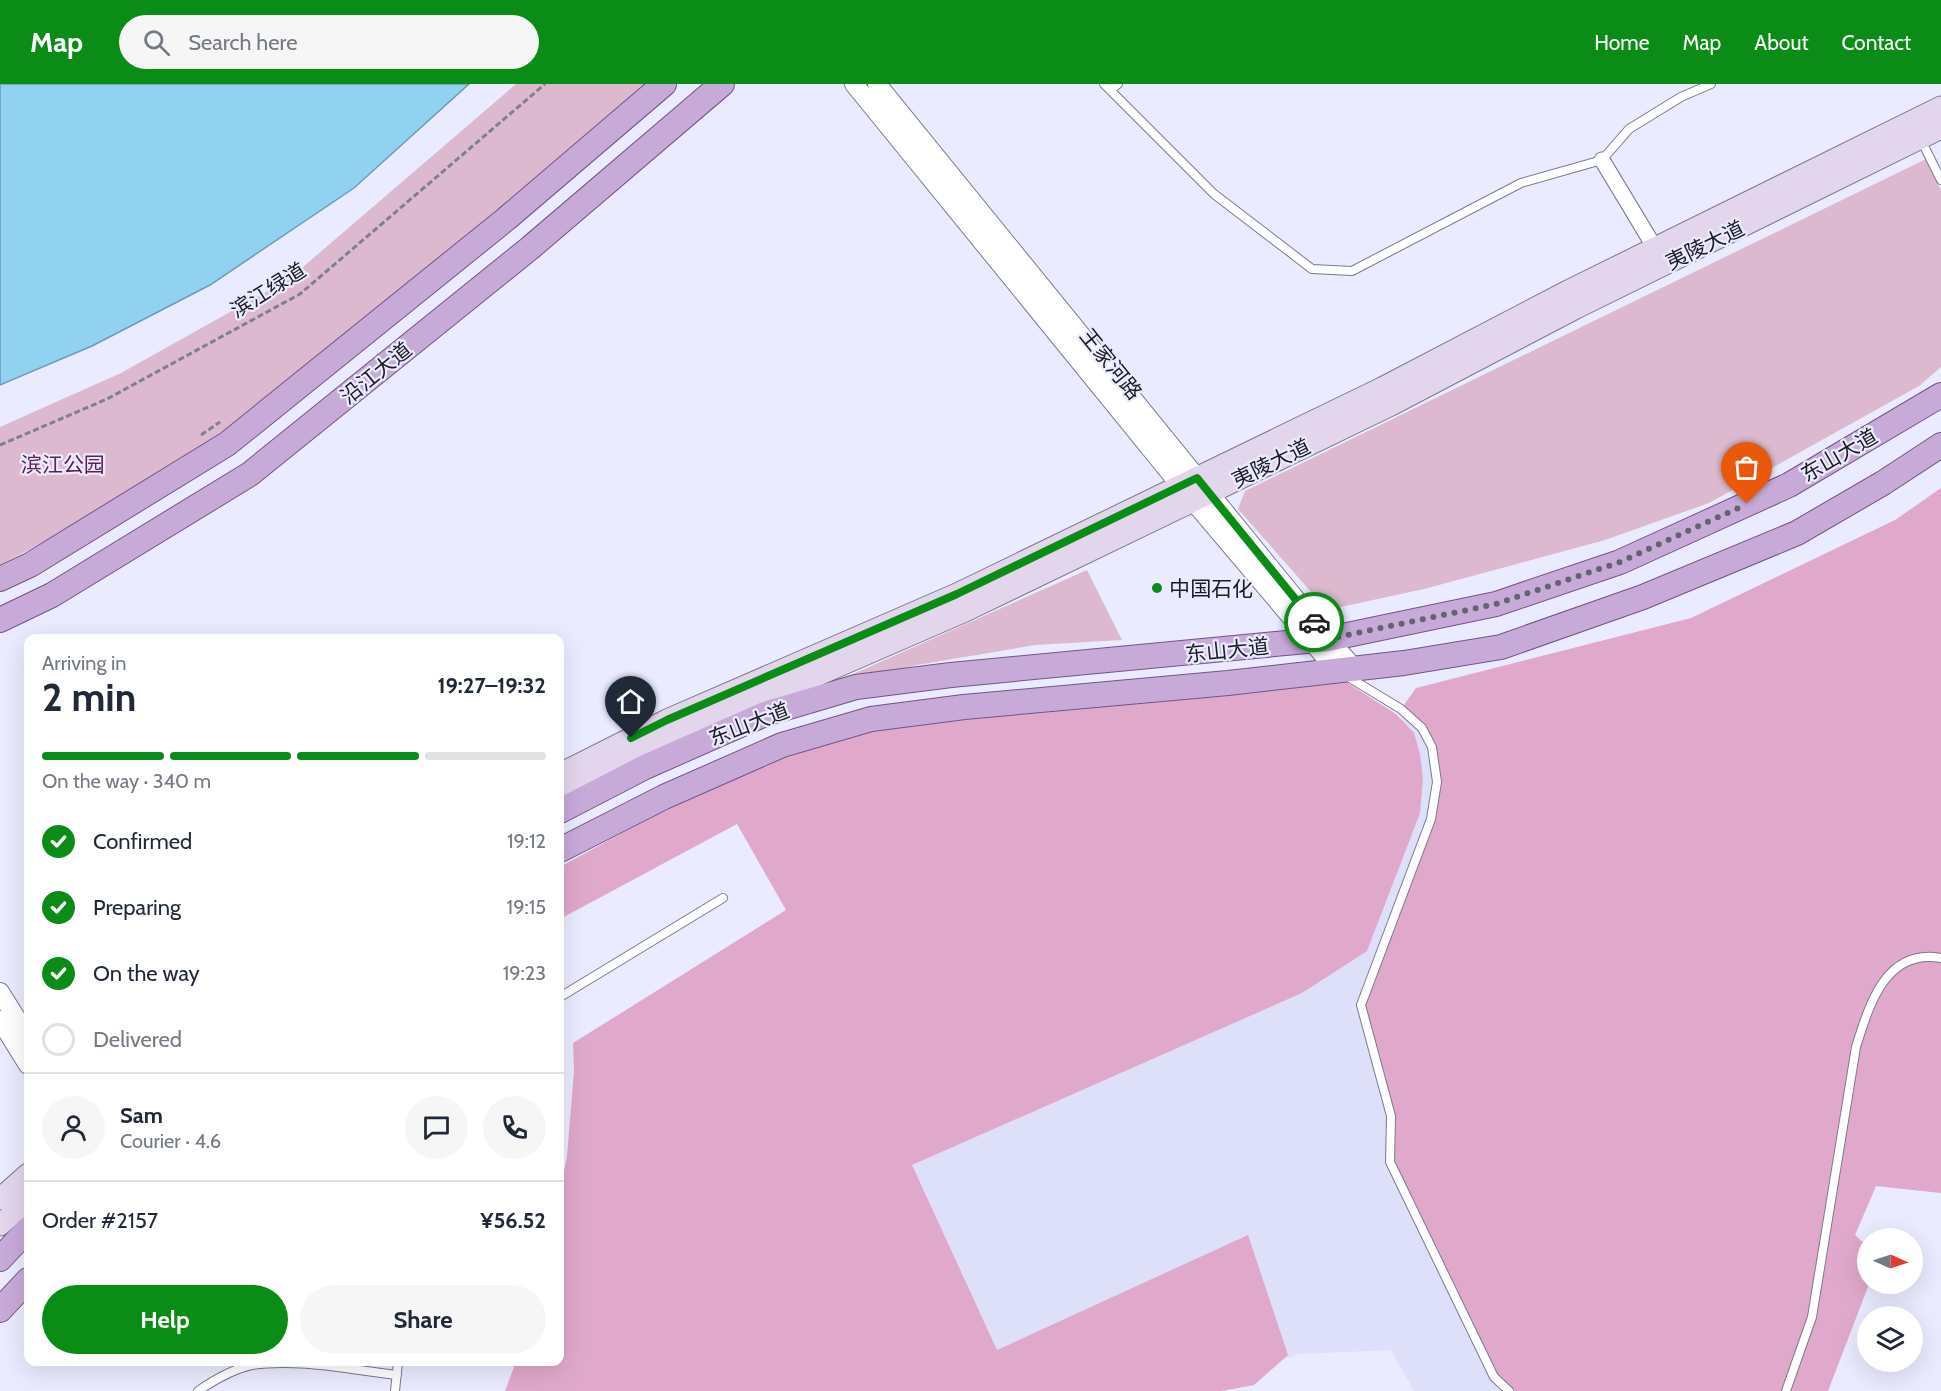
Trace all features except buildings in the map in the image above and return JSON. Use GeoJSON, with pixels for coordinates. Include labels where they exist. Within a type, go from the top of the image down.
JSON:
{"type":"FeatureCollection","features":[{"type":"Feature","properties":{"kind":"main road","name":"沿江大道"},"geometry":{"type":"LineString","coordinates":[[0,579],[30,565],[226,444],[506,219],[664,84]]}},
{"type":"Feature","properties":{"kind":"main road","name":"沿江大道"},"geometry":{"type":"LineString","coordinates":[[0,620],[52,595],[250,474],[530,248],[722,84]]}},
{"type":"Feature","properties":{"kind":"main road","name":"夷陵大道"},"geometry":{"type":"LineString","coordinates":[[564,793],[675,737],[965,611],[1382,388],[1655,248],[1941,107]]}},
{"type":"Feature","properties":{"kind":"main road","name":"夷陵大道"},"geometry":{"type":"LineString","coordinates":[[564,772],[667,720],[1391,405],[1576,308],[1941,128]]}},
{"type":"Feature","properties":{"kind":"main road","name":"东山大道"},"geometry":{"type":"LineString","coordinates":[[564,809],[645,767],[765,714],[856,687],[951,675],[1320,640],[1496,604],[1620,562],[1789,485],[1941,395]]}},
{"type":"Feature","properties":{"kind":"main road","name":"东山大道"},"geometry":{"type":"LineString","coordinates":[[564,848],[664,797],[782,745],[871,718],[964,707],[1228,683],[1404,663],[1501,648],[1642,597],[1797,533],[1883,483],[1941,445]]}},
{"type":"Feature","properties":{"kind":"main road"},"geometry":{"type":"LineString","coordinates":[[0,1199],[24,1178]]}},
{"type":"Feature","properties":{"kind":"main road"},"geometry":{"type":"LineString","coordinates":[[0,1225],[24,1204]]}},
{"type":"Feature","properties":{"kind":"main road"},"geometry":{"type":"LineString","coordinates":[[0,1259],[24,1232]]}},
{"type":"Feature","properties":{"kind":"main road"},"geometry":{"type":"LineString","coordinates":[[0,1310],[24,1284]]}},
{"type":"Feature","properties":{"kind":"street","name":"王家河路"},"geometry":{"type":"LineString","coordinates":[[854,84],[1345,669]]}},
{"type":"Feature","properties":{"kind":"street","name":"王家河路"},"geometry":{"type":"LineString","coordinates":[[877,84],[1195,489]]}},
{"type":"Feature","properties":{"kind":"street"},"geometry":{"type":"LineString","coordinates":[[1602,160],[1655,248]]}},
{"type":"Feature","properties":{"kind":"street"},"geometry":{"type":"LineString","coordinates":[[0,992],[24,1031]]}},
{"type":"Feature","properties":{"kind":"street"},"geometry":{"type":"LineString","coordinates":[[0,1020],[24,1059]]}},
{"type":"Feature","properties":{"kind":"lane"},"geometry":{"type":"LineString","coordinates":[[1118,84],[1107,87],[1214,194],[1312,268],[1352,271],[1521,183],[1602,160],[1629,129],[1680,97],[1711,84]]}},
{"type":"Feature","properties":{"kind":"lane"},"geometry":{"type":"LineString","coordinates":[[1920,138],[1941,180]]}},
{"type":"Feature","properties":{"kind":"lane"},"geometry":{"type":"LineString","coordinates":[[1345,669],[1401,709],[1422,728],[1432,747],[1437,782],[1431,819],[1361,1005],[1391,1116],[1390,1162],[1494,1377],[1509,1391]]}},
{"type":"Feature","properties":{"kind":"lane"},"geometry":{"type":"LineString","coordinates":[[564,995],[723,898]]}},
{"type":"Feature","properties":{"kind":"lane"},"geometry":{"type":"LineString","coordinates":[[1786,1391],[1812,1317],[1856,1047],[1868,1008],[1883,980],[1902,964],[1930,956],[1941,958]]}},
{"type":"Feature","properties":{"kind":"lane"},"geometry":{"type":"LineString","coordinates":[[198,1391],[230,1372],[249,1366]]}},
{"type":"Feature","properties":{"kind":"lane"},"geometry":{"type":"LineString","coordinates":[[305,1366],[397,1375]]}},
{"type":"Feature","properties":{"kind":"lane"},"geometry":{"type":"LineString","coordinates":[[395,1391],[398,1366]]}},
{"type":"Feature","properties":{"kind":"path","name":"滨江绿道"},"geometry":{"type":"LineString","coordinates":[[0,446],[107,399],[300,294],[545,84]]}},
{"type":"Feature","properties":{"kind":"path"},"geometry":{"type":"LineString","coordinates":[[200,436],[229,416]]}},
{"type":"Feature","properties":{"kind":"shaded area"},"geometry":{"type":"Polygon","coordinates":[[[1941,488],[1941,1193],[1876,1186],[1855,1235],[1857,1237],[1857,1294],[1865,1294],[1861,1306],[1857,1306],[1857,1315],[1828,1391],[1509,1391],[1494,1377],[1390,1162],[1391,1116],[1361,1005],[1431,819],[1437,782],[1432,747],[1422,728],[1401,709],[1416,688],[1691,618],[1895,520],[1941,488]]]}},
{"type":"Feature","properties":{"kind":"shaded area"},"geometry":{"type":"Polygon","coordinates":[[[1335,675],[1396,714],[1414,733],[1420,754],[1423,779],[1420,813],[1367,951],[1302,993],[912,1165],[997,1350],[1248,1235],[1288,1355],[1254,1385],[1222,1391],[505,1391],[514,1366],[564,1366],[564,1171],[574,1071],[573,1043],[786,910],[737,824],[564,917],[564,865],[653,816],[779,760],[871,725],[1335,675]]]}},
{"type":"Feature","properties":{"kind":"shaded area"},"geometry":{"type":"Polygon","coordinates":[[[1430,684],[1941,1193],[1876,1186],[1855,1235],[1857,1237],[1857,1294],[1865,1294],[1861,1306],[1857,1306],[1857,1315],[1828,1391],[1414,1391],[1391,1350],[1299,1354],[1199,1391],[1071,1391],[834,1312],[982,883],[1329,805],[1430,684]]]}},
{"type":"Feature","properties":{"kind":"green space","name":"滨江公园"},"geometry":{"type":"Polygon","coordinates":[[[516,84],[648,84],[515,198],[287,384],[209,441],[92,516],[0,565],[0,427],[121,373],[289,279],[516,84]]]}},
{"type":"Feature","properties":{"kind":"green space"},"geometry":{"type":"Polygon","coordinates":[[[1926,159],[1941,190],[1941,367],[1919,386],[1709,503],[1605,540],[1424,589],[1327,610],[1238,509],[1245,491],[1926,159]]]}},
{"type":"Feature","properties":{"kind":"green space"},"geometry":{"type":"Polygon","coordinates":[[[1087,570],[1122,640],[1035,645],[917,665],[824,687],[1087,570]]]}},
{"type":"Feature","properties":{"kind":"water"},"geometry":{"type":"Polygon","coordinates":[[[0,84],[469,84],[354,188],[210,285],[92,346],[0,385],[0,84]]]}},
{"type":"Feature","properties":{"kind":"way so far"},"geometry":{"type":"LineString","coordinates":[[1314,622],[1328,639],[1496,604],[1620,562],[1747,504]]}},
{"type":"Feature","properties":{"kind":"place","name":"中国石化"},"geometry":{"type":"Point","coordinates":[1157,588]}},
{"type":"Feature","properties":{"kind":"route"},"geometry":{"type":"LineString","coordinates":[[631,738],[667,720],[957,594],[1197,478],[1314,622]]}}]}
